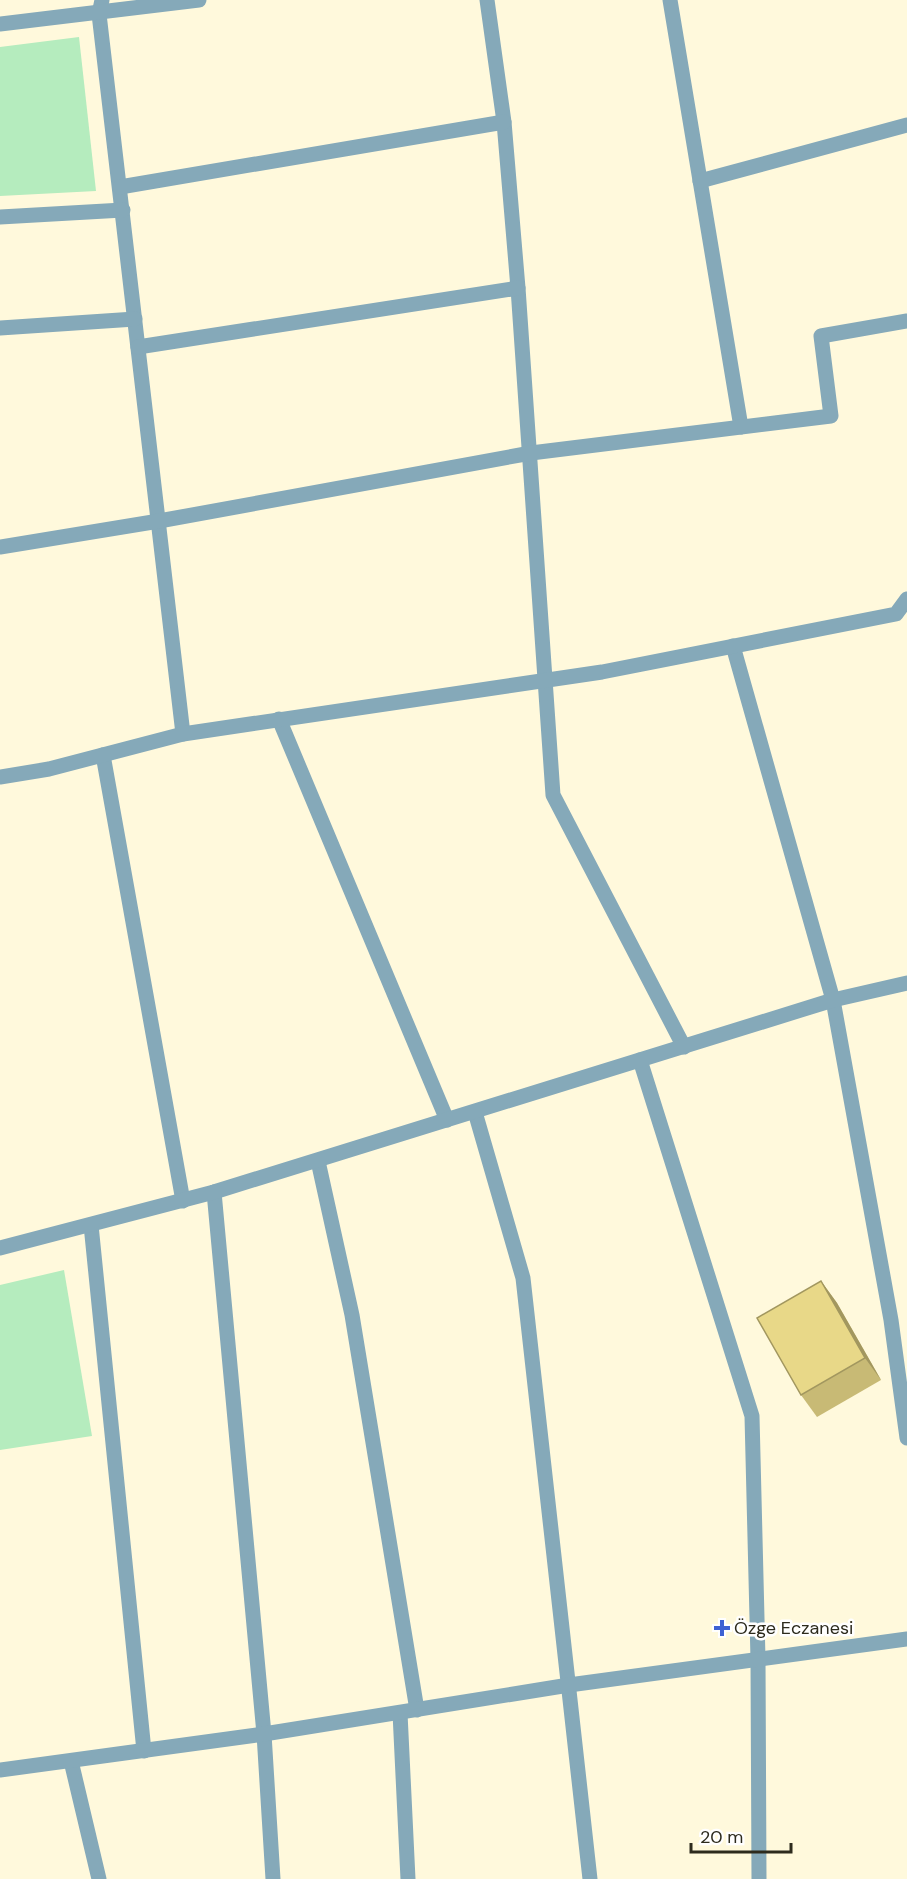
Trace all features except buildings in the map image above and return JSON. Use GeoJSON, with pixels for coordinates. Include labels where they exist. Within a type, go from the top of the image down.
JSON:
{"type":"FeatureCollection","features":[{"type":"Feature","properties":{"kind":"street"},"geometry":{"type":"LineString","coordinates":[[0,24],[100,7],[199,0]]}},
{"type":"Feature","properties":{"kind":"street"},"geometry":{"type":"LineString","coordinates":[[487,0],[504,122],[518,288],[553,795],[684,1047]]}},
{"type":"Feature","properties":{"kind":"street"},"geometry":{"type":"LineString","coordinates":[[670,0],[741,427]]}},
{"type":"Feature","properties":{"kind":"street"},"geometry":{"type":"LineString","coordinates":[[100,7],[183,734]]}},
{"type":"Feature","properties":{"kind":"street"},"geometry":{"type":"LineString","coordinates":[[120,187],[504,122]]}},
{"type":"Feature","properties":{"kind":"street"},"geometry":{"type":"LineString","coordinates":[[700,181],[907,125]]}},
{"type":"Feature","properties":{"kind":"street"},"geometry":{"type":"LineString","coordinates":[[0,217],[123,210]]}},
{"type":"Feature","properties":{"kind":"street"},"geometry":{"type":"LineString","coordinates":[[138,346],[518,288]]}},
{"type":"Feature","properties":{"kind":"street"},"geometry":{"type":"LineString","coordinates":[[0,328],[135,319]]}},
{"type":"Feature","properties":{"kind":"street"},"geometry":{"type":"LineString","coordinates":[[0,547],[159,521],[531,453],[831,416],[821,336],[907,321]]}},
{"type":"Feature","properties":{"kind":"street"},"geometry":{"type":"LineString","coordinates":[[0,777],[49,769],[183,734],[544,681],[733,646],[896,614],[907,599]]}},
{"type":"Feature","properties":{"kind":"street"},"geometry":{"type":"LineString","coordinates":[[733,646],[833,1000],[891,1320],[907,1438]]}},
{"type":"Feature","properties":{"kind":"street"},"geometry":{"type":"LineString","coordinates":[[279,719],[447,1120]]}},
{"type":"Feature","properties":{"kind":"street"},"geometry":{"type":"LineString","coordinates":[[103,755],[183,1201]]}},
{"type":"Feature","properties":{"kind":"street"},"geometry":{"type":"LineString","coordinates":[[0,1248],[214,1192],[833,1000],[907,983]]}},
{"type":"Feature","properties":{"kind":"street"},"geometry":{"type":"LineString","coordinates":[[640,1060],[752,1416],[759,1659],[759,1879]]}},
{"type":"Feature","properties":{"kind":"street"},"geometry":{"type":"LineString","coordinates":[[475,1112],[523,1278],[590,1879]]}},
{"type":"Feature","properties":{"kind":"street"},"geometry":{"type":"LineString","coordinates":[[318,1161],[352,1315],[417,1710]]}},
{"type":"Feature","properties":{"kind":"street"},"geometry":{"type":"LineString","coordinates":[[214,1192],[264,1734],[273,1879]]}},
{"type":"Feature","properties":{"kind":"street"},"geometry":{"type":"LineString","coordinates":[[91,1225],[144,1751]]}},
{"type":"Feature","properties":{"kind":"street"},"geometry":{"type":"LineString","coordinates":[[891,1320],[907,1319]]}},
{"type":"Feature","properties":{"kind":"street"},"geometry":{"type":"LineString","coordinates":[[0,1770],[264,1734],[569,1685],[907,1639]]}},
{"type":"Feature","properties":{"kind":"street"},"geometry":{"type":"LineString","coordinates":[[400,1713],[408,1879]]}},
{"type":"Feature","properties":{"kind":"street"},"geometry":{"type":"LineString","coordinates":[[71,1761],[99,1879]]}},
{"type":"Feature","properties":{"kind":"green space"},"geometry":{"type":"Polygon","coordinates":[[[79,37],[96,191],[0,196],[0,47],[79,37]]]}},
{"type":"Feature","properties":{"kind":"green space"},"geometry":{"type":"Polygon","coordinates":[[[64,1270],[92,1436],[0,1450],[0,1285],[64,1270]]]}},
{"type":"Feature","properties":{"kind":"place","name":"Özge Eczanesi"},"geometry":{"type":"Point","coordinates":[722,1628]}}]}
